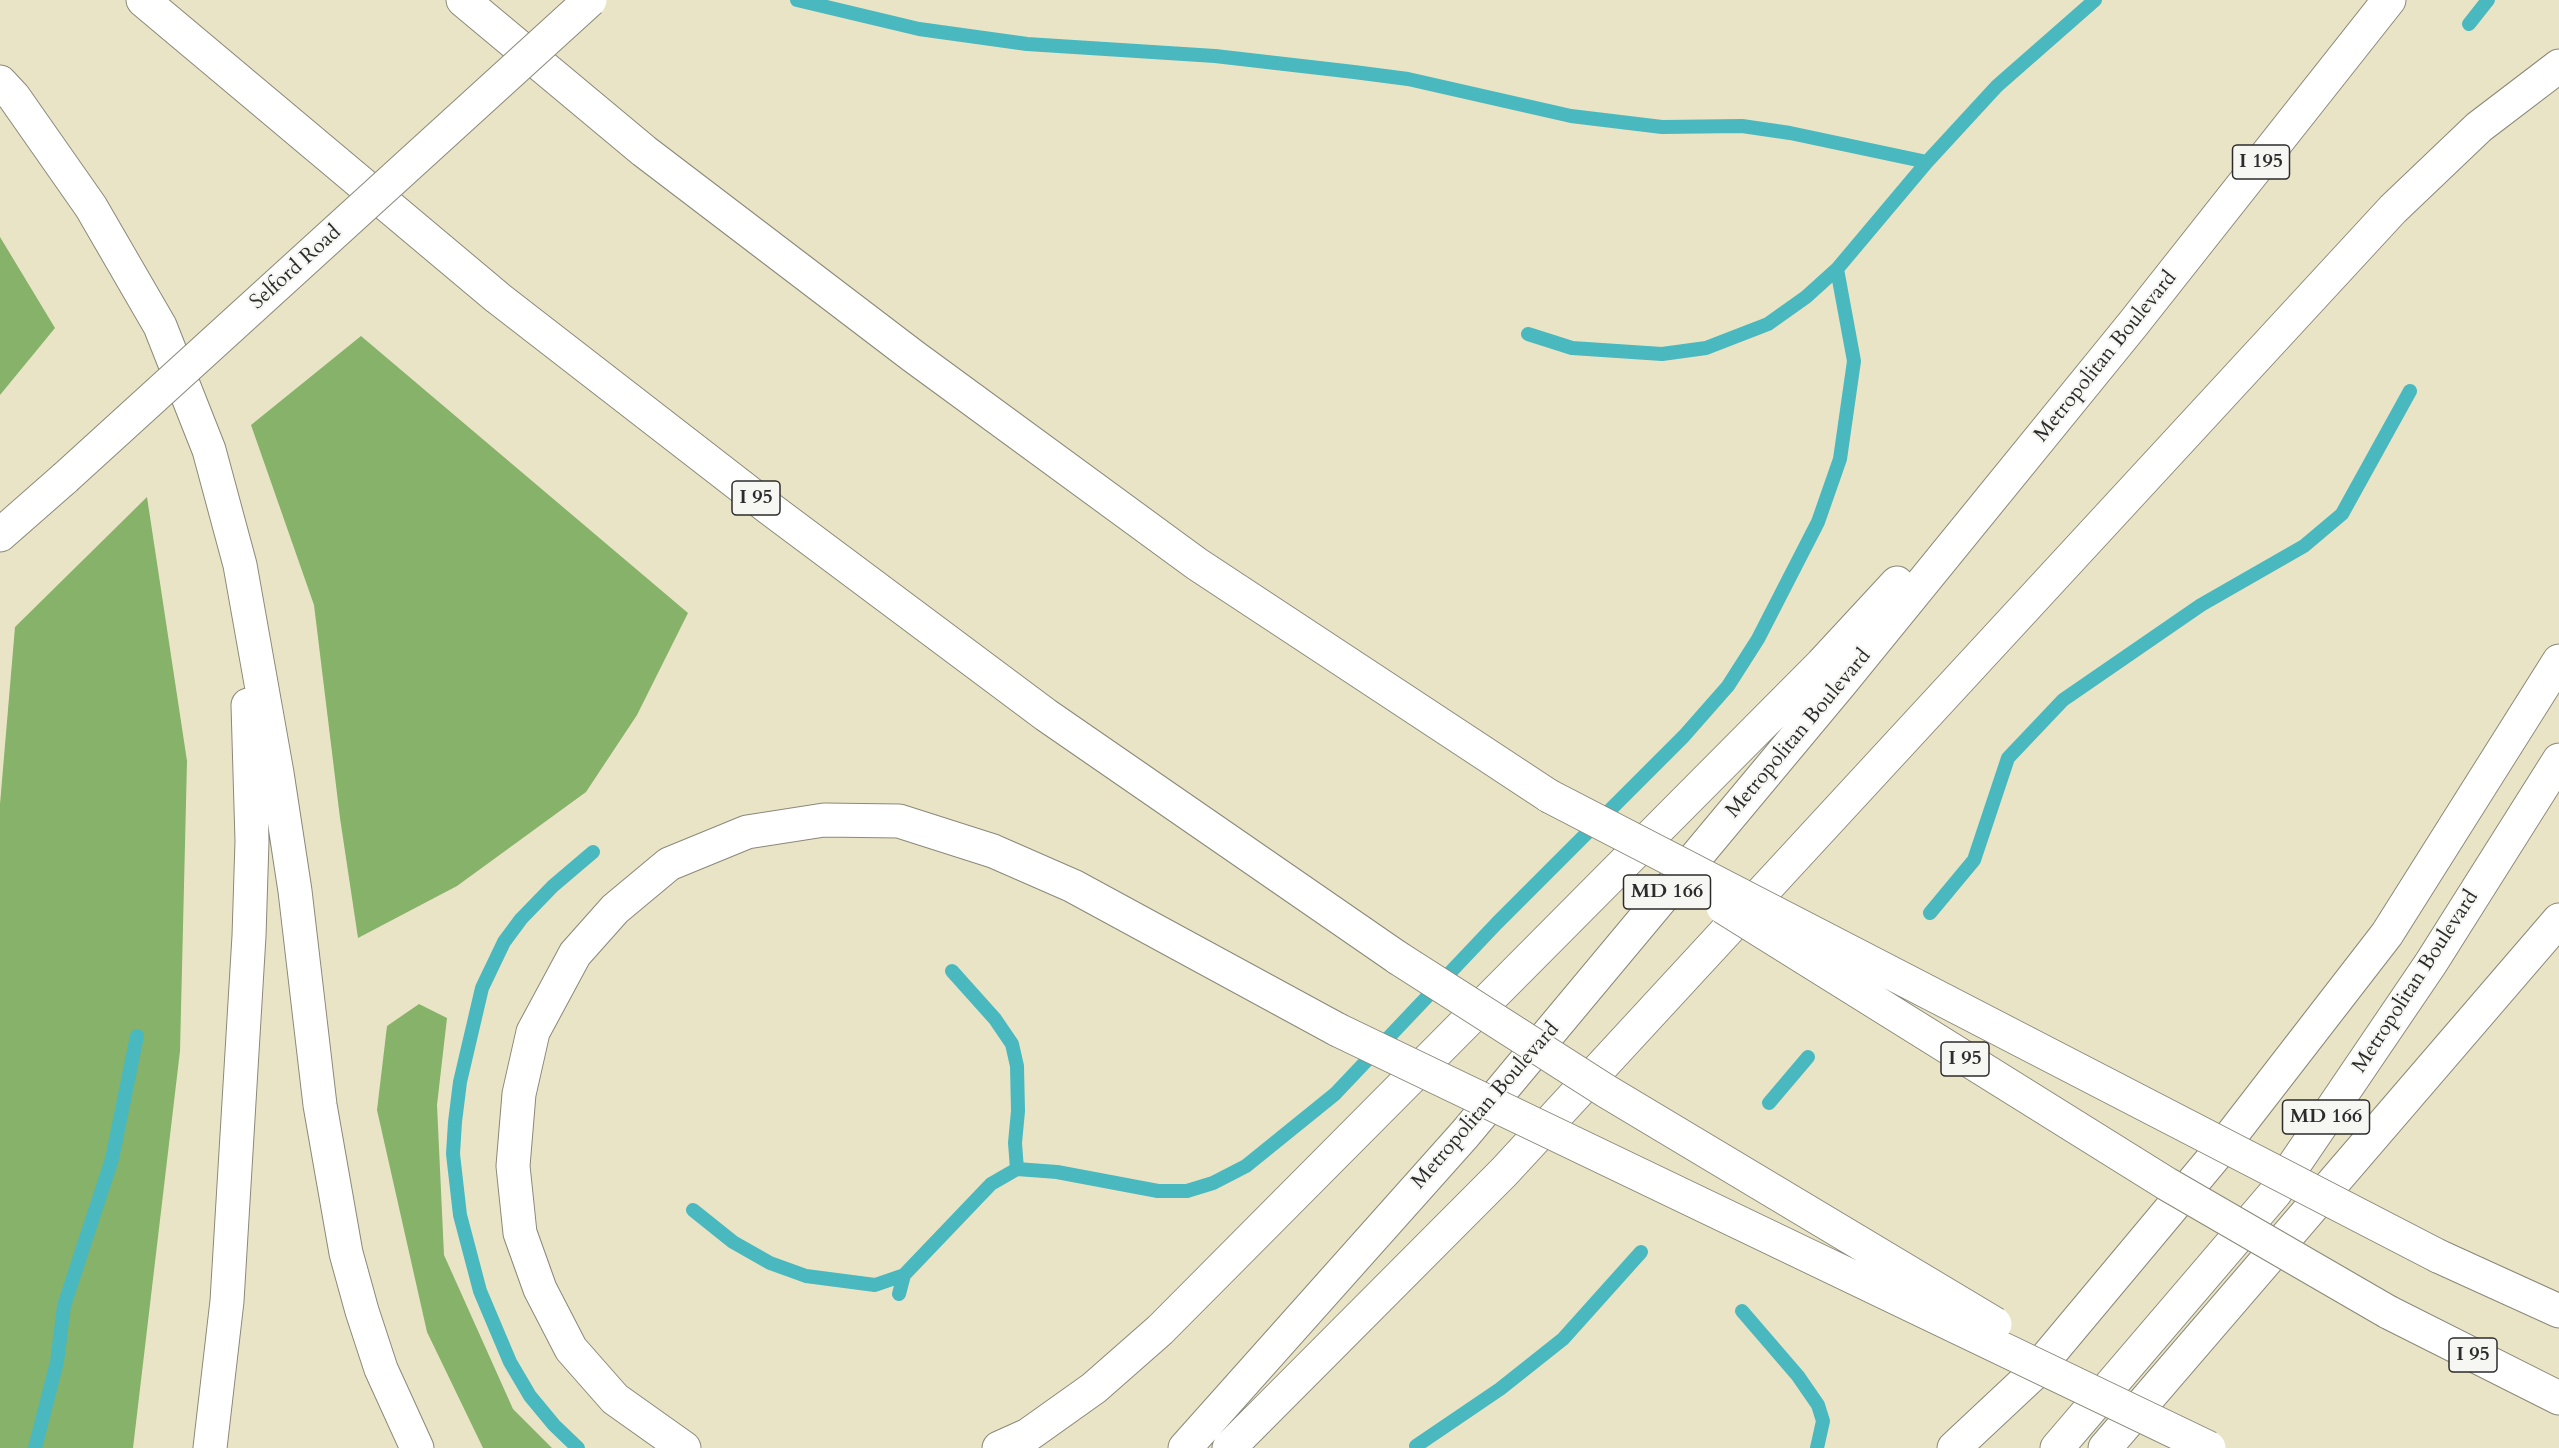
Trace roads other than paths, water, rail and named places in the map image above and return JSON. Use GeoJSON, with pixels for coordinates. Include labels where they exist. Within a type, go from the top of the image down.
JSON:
{"type":"FeatureCollection","features":[{"type":"Feature","properties":{"kind":"main road","name":"I 95"},"geometry":{"type":"LineString","coordinates":[[143,0],[498,298],[769,508],[1046,715],[1398,958],[1606,1091],[2023,1341],[2214,1448]]}},
{"type":"Feature","properties":{"kind":"main road","name":"I 95"},"geometry":{"type":"LineString","coordinates":[[463,0],[644,151],[913,356],[1197,564],[1758,930],[2167,1184],[2388,1312],[2559,1398]]}},
{"type":"Feature","properties":{"kind":"main road","name":"Selford Road"},"geometry":{"type":"LineString","coordinates":[[0,536],[590,0]]}},
{"type":"Feature","properties":{"kind":"main road","name":"Metropolitan Boulevard"},"geometry":{"type":"LineString","coordinates":[[1185,1448],[1465,1134],[1834,693],[2133,324],[2389,0]]}},
{"type":"Feature","properties":{"kind":"main road"},"geometry":{"type":"LineString","coordinates":[[1229,1448],[1504,1172],[2393,209],[2479,127],[2559,66]]}},
{"type":"Feature","properties":{"kind":"main road"},"geometry":{"type":"LineString","coordinates":[[0,82],[14,97],[91,207],[160,326],[209,450],[240,565],[277,773],[295,891],[320,1105],[346,1253],[381,1369],[417,1448]]}},
{"type":"Feature","properties":{"kind":"main road"},"geometry":{"type":"LineString","coordinates":[[999,1448],[1028,1435],[1095,1388],[1160,1330],[1822,664],[2133,324]]}},
{"type":"Feature","properties":{"kind":"main road"},"geometry":{"type":"LineString","coordinates":[[210,1448],[227,1301],[249,936],[252,841],[240,565]]}},
{"type":"Feature","properties":{"kind":"main road"},"geometry":{"type":"LineString","coordinates":[[1954,1448],[2032,1376],[2220,1150],[2380,943],[2559,661]]}},
{"type":"Feature","properties":{"kind":"main road","name":"Metropolitan Boulevard"},"geometry":{"type":"LineString","coordinates":[[2057,1448],[2275,1193],[2431,963],[2559,760]]}},
{"type":"Feature","properties":{"kind":"main road"},"geometry":{"type":"LineString","coordinates":[[1550,796],[2438,1256],[2559,1311]]}},
{"type":"Feature","properties":{"kind":"main road"},"geometry":{"type":"LineString","coordinates":[[684,1448],[615,1399],[571,1349],[540,1289],[520,1233],[513,1166],[519,1094],[533,1032],[575,954],[615,909],[669,864],[747,832],[824,820],[899,821],[993,851],[1073,886],[1338,1030],[2209,1448]]}},
{"type":"Feature","properties":{"kind":"main road"},"geometry":{"type":"LineString","coordinates":[[2106,1448],[2559,920]]}},
{"type":"Feature","properties":{"kind":"waterway"},"geometry":{"type":"LineString","coordinates":[[797,0],[919,29],[1027,44],[1215,56],[1408,79],[1571,116],[1662,127],[1742,126],[1790,133],[1927,162]]}},
{"type":"Feature","properties":{"kind":"waterway"},"geometry":{"type":"LineString","coordinates":[[1528,334],[1572,348],[1662,354],[1706,348],[1768,324],[1806,297],[1837,269],[1927,162],[1997,86],[2095,0]]}},
{"type":"Feature","properties":{"kind":"waterway"},"geometry":{"type":"LineString","coordinates":[[2469,24],[2488,0]]}},
{"type":"Feature","properties":{"kind":"waterway"},"geometry":{"type":"LineString","coordinates":[[693,1210],[733,1242],[770,1263],[806,1276],[875,1285],[904,1275],[991,1184],[1017,1169],[1057,1172],[1158,1191],[1187,1191],[1213,1183],[1246,1166],[1335,1094],[1497,923],[1684,736],[1728,686],[1758,639],[1818,522],[1840,459],[1854,361],[1837,269]]}},
{"type":"Feature","properties":{"kind":"waterway"},"geometry":{"type":"LineString","coordinates":[[1930,913],[1974,860],[2008,758],[2063,700],[2201,605],[2304,546],[2342,514],[2410,391]]}},
{"type":"Feature","properties":{"kind":"waterway"},"geometry":{"type":"LineString","coordinates":[[578,1448],[554,1425],[530,1396],[510,1362],[480,1291],[460,1215],[453,1154],[460,1082],[482,988],[504,942],[521,919],[553,886],[593,852]]}},
{"type":"Feature","properties":{"kind":"waterway"},"geometry":{"type":"LineString","coordinates":[[952,971],[995,1019],[1012,1044],[1017,1066],[1018,1111],[1015,1143],[1017,1169]]}},
{"type":"Feature","properties":{"kind":"waterway"},"geometry":{"type":"LineString","coordinates":[[35,1448],[57,1362],[64,1306],[112,1159],[137,1036]]}},
{"type":"Feature","properties":{"kind":"waterway"},"geometry":{"type":"LineString","coordinates":[[1769,1103],[1808,1057]]}},
{"type":"Feature","properties":{"kind":"waterway"},"geometry":{"type":"LineString","coordinates":[[1416,1446],[1500,1389],[1563,1339],[1641,1252]]}},
{"type":"Feature","properties":{"kind":"waterway"},"geometry":{"type":"LineString","coordinates":[[899,1294],[904,1275]]}},
{"type":"Feature","properties":{"kind":"waterway"},"geometry":{"type":"LineString","coordinates":[[1742,1311],[1798,1376],[1818,1405],[1823,1421],[1817,1448]]}}]}
